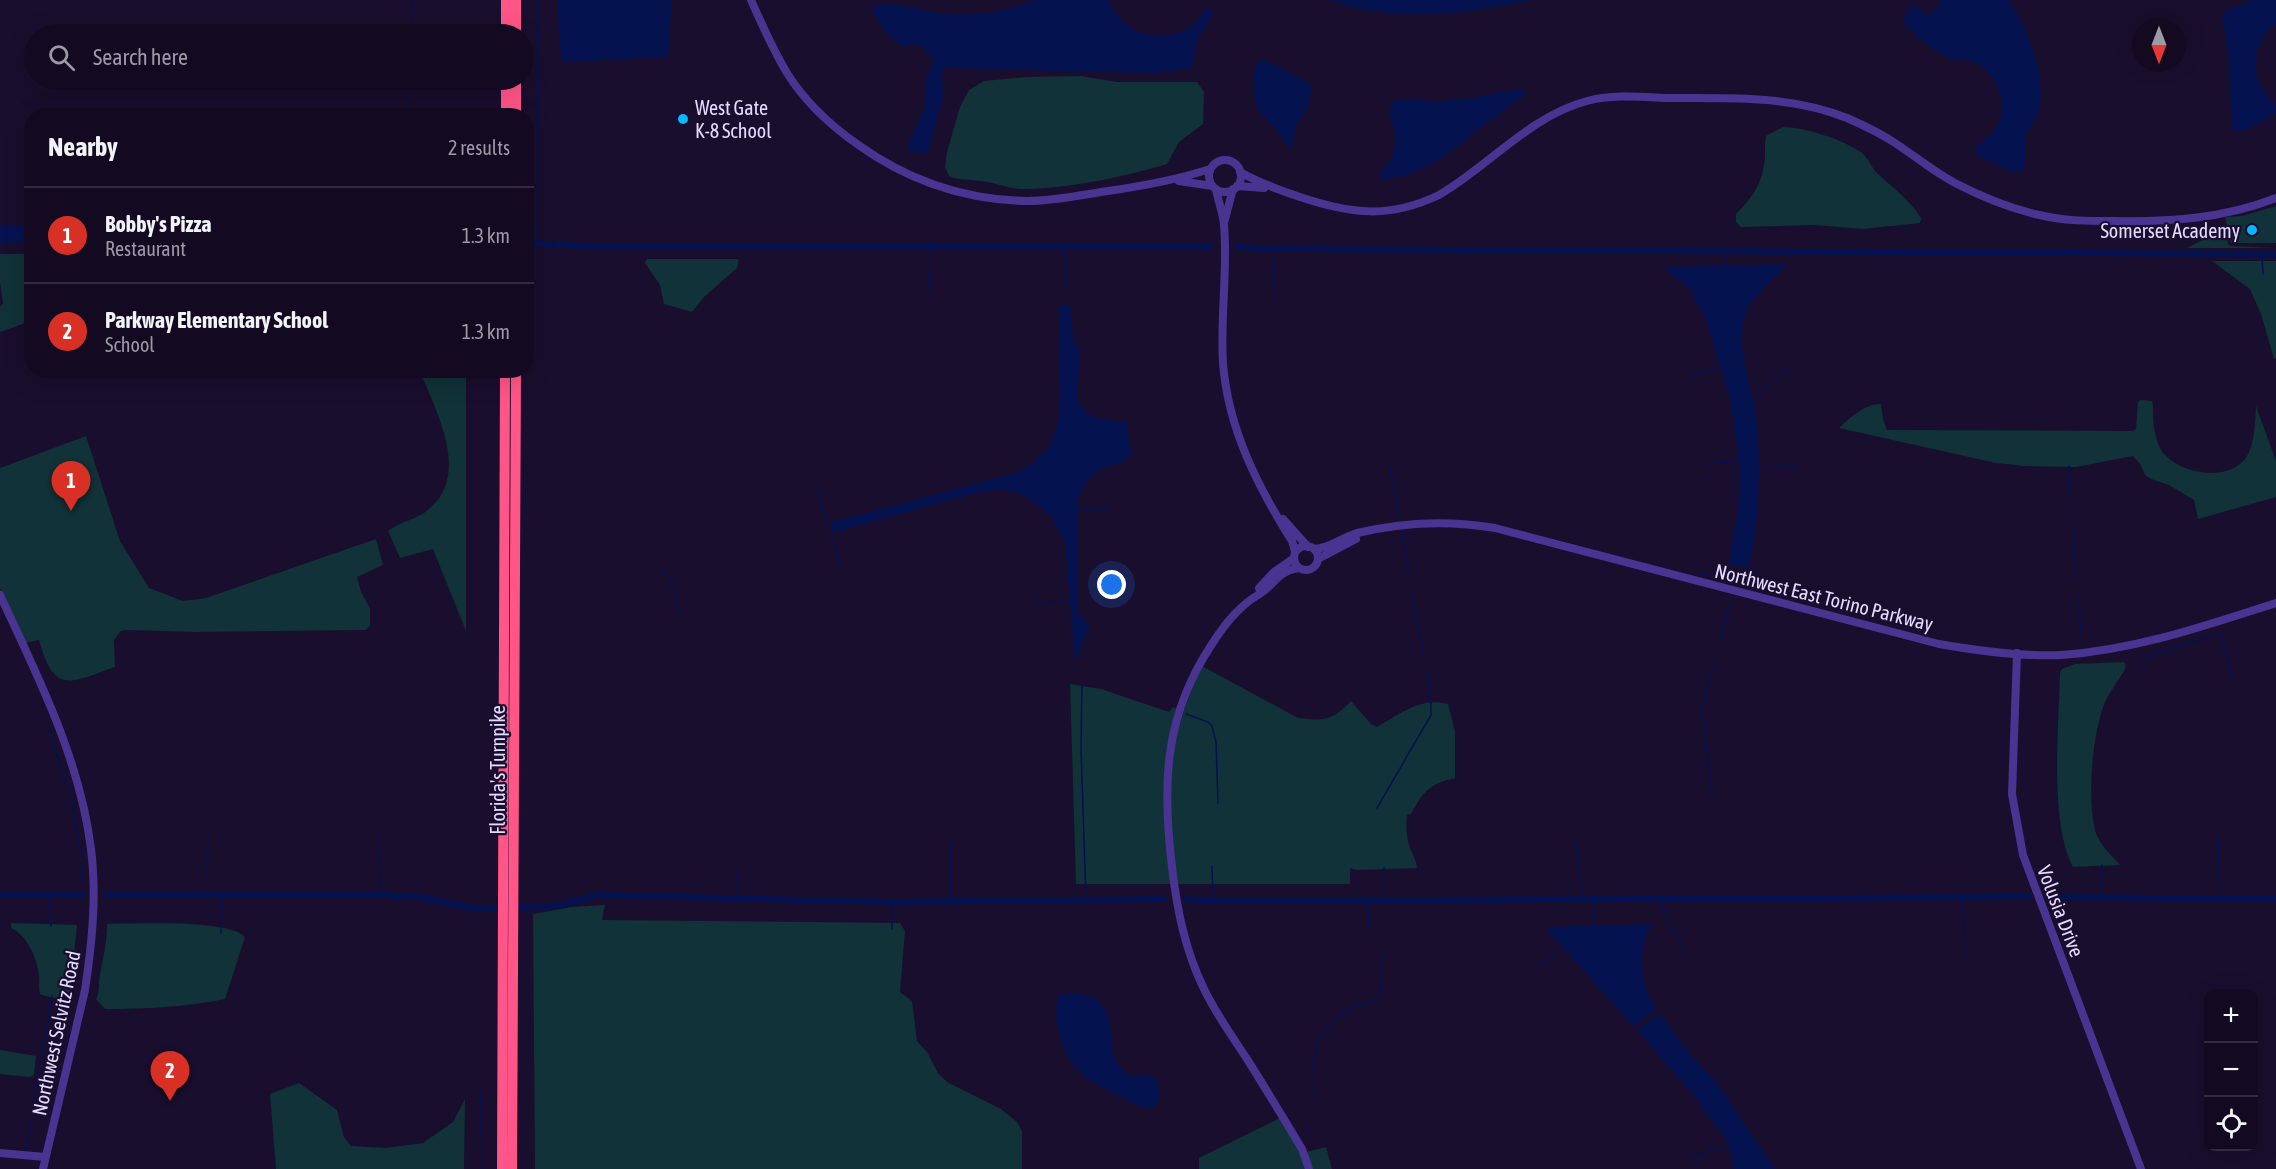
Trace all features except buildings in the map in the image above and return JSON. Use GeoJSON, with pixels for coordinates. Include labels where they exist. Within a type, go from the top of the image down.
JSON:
{"type":"FeatureCollection","features":[{"type":"Feature","properties":{"kind":"highway"},"geometry":{"type":"LineString","coordinates":[[506,0],[506,24]]}},
{"type":"Feature","properties":{"kind":"highway"},"geometry":{"type":"LineString","coordinates":[[516,0],[516,24]]}},
{"type":"Feature","properties":{"kind":"highway"},"geometry":{"type":"LineString","coordinates":[[506,90],[506,108]]}},
{"type":"Feature","properties":{"kind":"highway"},"geometry":{"type":"LineString","coordinates":[[516,90],[516,108]]}},
{"type":"Feature","properties":{"kind":"highway","name":"Florida's Turnpike"},"geometry":{"type":"LineString","coordinates":[[505,378],[512,1169]]}},
{"type":"Feature","properties":{"kind":"highway","name":"Florida's Turnpike"},"geometry":{"type":"LineString","coordinates":[[509,880],[516,378]]}},
{"type":"Feature","properties":{"kind":"highway","name":"Florida's Turnpike"},"geometry":{"type":"LineString","coordinates":[[502,1169],[509,931]]}},
{"type":"Feature","properties":{"kind":"street"},"geometry":{"type":"LineString","coordinates":[[751,0],[788,74],[810,103],[833,127],[897,169],[935,185],[969,195],[1029,201],[1067,198],[1172,180],[1210,169],[1219,161],[1228,160],[1234,163],[1240,172],[1256,182],[1345,210],[1375,213],[1422,203],[1452,187],[1553,114],[1588,101],[1616,97],[1640,97],[1758,98],[1810,107],[1844,117],[1874,130],[1954,183],[1986,198],[2044,216],[2099,221],[2188,219],[2231,213],[2276,198]]}},
{"type":"Feature","properties":{"kind":"street"},"geometry":{"type":"LineString","coordinates":[[1210,169],[1210,182],[1214,188],[1224,224],[1223,360],[1226,390],[1240,442],[1249,464],[1292,541],[1299,568]]}},
{"type":"Feature","properties":{"kind":"street"},"geometry":{"type":"LineString","coordinates":[[1224,224],[1240,172]]}},
{"type":"Feature","properties":{"kind":"street"},"geometry":{"type":"LineString","coordinates":[[1172,180],[1225,192],[1235,188],[1277,189]]}},
{"type":"Feature","properties":{"kind":"street"},"geometry":{"type":"LineString","coordinates":[[1253,596],[1257,596],[1282,573],[1299,568],[1310,569],[1316,565],[1318,559],[1311,548],[1279,517]]}},
{"type":"Feature","properties":{"kind":"street","name":"Northwest East Torino Parkway"},"geometry":{"type":"LineString","coordinates":[[1311,548],[1326,548],[1350,536],[1392,526],[1426,523],[1469,524],[1495,528],[1939,644],[2017,653],[2062,655],[2117,647],[2185,633],[2276,603]]}},
{"type":"Feature","properties":{"kind":"street","name":"Northwest East Torino Parkway"},"geometry":{"type":"LineString","coordinates":[[1318,559],[1364,533]]}},
{"type":"Feature","properties":{"kind":"street"},"geometry":{"type":"LineString","coordinates":[[1310,1169],[1302,1149],[1203,987],[1185,942],[1170,848],[1166,775],[1173,734],[1181,707],[1190,682],[1214,641],[1268,577],[1300,547],[1311,548]]}},
{"type":"Feature","properties":{"kind":"street","name":"Northwest Selvitz Road"},"geometry":{"type":"LineString","coordinates":[[0,595],[66,746],[82,798],[91,850],[93,917],[85,990],[43,1169]]}},
{"type":"Feature","properties":{"kind":"street","name":"Volusia Drive"},"geometry":{"type":"LineString","coordinates":[[2017,653],[2012,794],[2023,855],[2141,1169]]}},
{"type":"Feature","properties":{"kind":"street"},"geometry":{"type":"LineString","coordinates":[[0,1153],[45,1157]]}},
{"type":"Feature","properties":{"kind":"green space"},"geometry":{"type":"Polygon","coordinates":[[[1081,76],[1117,82],[1197,82],[1204,92],[1203,124],[1179,142],[1167,164],[1115,177],[1079,184],[1020,189],[949,176],[945,167],[947,152],[960,107],[969,90],[984,81],[1081,76]]]}},
{"type":"Feature","properties":{"kind":"green space"},"geometry":{"type":"Polygon","coordinates":[[[1783,127],[1824,135],[1855,148],[1867,158],[1877,173],[1912,206],[1921,218],[1920,223],[1863,229],[1814,225],[1741,227],[1736,222],[1736,214],[1758,186],[1763,173],[1766,136],[1783,127]]]}},
{"type":"Feature","properties":{"kind":"green space","name":"Somerset Academy"},"geometry":{"type":"Polygon","coordinates":[[[2276,206],[2276,243],[2231,243],[2225,217],[2242,216],[2276,206]]]}},
{"type":"Feature","properties":{"kind":"green space"},"geometry":{"type":"Polygon","coordinates":[[[2225,231],[2228,244],[2231,246],[2276,248],[2187,248],[2217,232],[2225,231]]]}},
{"type":"Feature","properties":{"kind":"green space"},"geometry":{"type":"Polygon","coordinates":[[[0,254],[24,254],[24,323],[0,332],[0,307],[3,303],[0,254]]]}},
{"type":"Feature","properties":{"kind":"green space"},"geometry":{"type":"Polygon","coordinates":[[[647,259],[739,260],[737,268],[704,297],[692,312],[664,304],[660,285],[645,263],[647,259]]]}},
{"type":"Feature","properties":{"kind":"green space"},"geometry":{"type":"Polygon","coordinates":[[[2212,261],[2276,261],[2276,358],[2274,359],[2261,314],[2250,289],[2212,261]]]}},
{"type":"Feature","properties":{"kind":"green space"},"geometry":{"type":"Polygon","coordinates":[[[423,378],[466,378],[466,631],[433,549],[400,558],[388,531],[429,509],[441,494],[448,478],[449,460],[446,442],[423,378]]]}},
{"type":"Feature","properties":{"kind":"green space"},"geometry":{"type":"Polygon","coordinates":[[[2140,400],[2152,401],[2155,433],[2159,447],[2164,454],[2183,467],[2209,473],[2233,468],[2242,462],[2249,452],[2252,441],[2256,406],[2276,461],[2276,497],[2198,519],[2194,500],[2169,485],[2145,475],[2133,456],[2076,467],[2024,466],[1996,463],[1839,428],[1863,409],[1881,404],[1887,430],[2133,431],[2136,429],[2140,400]]]}},
{"type":"Feature","properties":{"kind":"green space"},"geometry":{"type":"Polygon","coordinates":[[[86,436],[120,541],[149,588],[183,601],[206,598],[376,539],[383,565],[357,577],[361,592],[370,608],[370,626],[365,630],[196,632],[127,630],[121,631],[114,640],[115,667],[75,680],[58,677],[51,670],[39,640],[25,643],[0,588],[0,468],[86,436]]]}},
{"type":"Feature","properties":{"kind":"green space"},"geometry":{"type":"Polygon","coordinates":[[[2124,662],[2125,669],[2106,700],[2100,718],[2096,734],[2091,789],[2097,836],[2104,848],[2120,865],[2073,867],[2066,848],[2058,800],[2057,745],[2060,673],[2062,669],[2075,664],[2124,662]]]}},
{"type":"Feature","properties":{"kind":"green space"},"geometry":{"type":"Polygon","coordinates":[[[1202,666],[1298,718],[1327,718],[1338,713],[1351,701],[1371,724],[1377,727],[1402,712],[1420,705],[1438,702],[1448,704],[1455,731],[1455,778],[1433,786],[1419,800],[1411,814],[1407,815],[1407,838],[1417,868],[1357,870],[1350,868],[1350,884],[1177,884],[1169,807],[1169,779],[1178,729],[1202,666]]]}},
{"type":"Feature","properties":{"kind":"green space"},"geometry":{"type":"Polygon","coordinates":[[[1070,684],[1101,689],[1169,712],[1173,707],[1177,709],[1167,754],[1164,796],[1171,884],[1076,884],[1070,684]]]}},
{"type":"Feature","properties":{"kind":"green space"},"geometry":{"type":"Polygon","coordinates":[[[605,905],[602,920],[900,923],[905,931],[900,992],[912,1001],[917,1041],[927,1052],[938,1073],[947,1082],[1001,1109],[1017,1122],[1022,1131],[1022,1169],[535,1169],[533,914],[571,907],[605,905]]]}},
{"type":"Feature","properties":{"kind":"green space"},"geometry":{"type":"Polygon","coordinates":[[[11,923],[77,925],[70,993],[67,996],[52,998],[40,994],[36,961],[26,941],[11,928],[11,923]]]}},
{"type":"Feature","properties":{"kind":"green space"},"geometry":{"type":"Polygon","coordinates":[[[107,924],[201,925],[235,931],[245,937],[225,999],[165,1007],[105,1009],[96,999],[107,924]]]}},
{"type":"Feature","properties":{"kind":"green space"},"geometry":{"type":"Polygon","coordinates":[[[0,1050],[36,1056],[34,1075],[30,1077],[0,1074],[0,1050]]]}},
{"type":"Feature","properties":{"kind":"green space"},"geometry":{"type":"Polygon","coordinates":[[[299,1083],[337,1110],[344,1137],[351,1146],[386,1148],[423,1143],[453,1122],[465,1099],[464,1169],[276,1169],[270,1094],[299,1083]]]}},
{"type":"Feature","properties":{"kind":"green space"},"geometry":{"type":"Polygon","coordinates":[[[1280,1118],[1299,1150],[1306,1169],[1199,1169],[1199,1158],[1280,1118]]]}},
{"type":"Feature","properties":{"kind":"green space"},"geometry":{"type":"Polygon","coordinates":[[[1326,1147],[1332,1169],[1313,1169],[1306,1152],[1326,1147]]]}},
{"type":"Feature","properties":{"kind":"shaded area"},"geometry":{"type":"Polygon","coordinates":[[[557,0],[672,0],[668,54],[666,57],[566,62],[561,60],[557,0]]]}},
{"type":"Feature","properties":{"kind":"shaded area"},"geometry":{"type":"Polygon","coordinates":[[[1033,0],[1108,0],[1114,12],[1133,29],[1157,36],[1182,31],[1194,24],[1206,10],[1210,9],[1213,14],[1198,38],[1191,69],[1149,73],[944,68],[942,71],[943,98],[928,151],[925,154],[909,150],[908,146],[925,105],[925,80],[934,60],[918,45],[904,47],[894,39],[880,23],[872,6],[890,4],[937,13],[967,14],[1002,11],[1033,0]]]}},
{"type":"Feature","properties":{"kind":"shaded area"},"geometry":{"type":"Polygon","coordinates":[[[1331,0],[1532,0],[1474,10],[1435,14],[1396,14],[1348,6],[1331,0]]]}},
{"type":"Feature","properties":{"kind":"shaded area"},"geometry":{"type":"Polygon","coordinates":[[[1942,0],[2009,0],[2029,39],[2038,68],[2041,97],[2038,114],[2026,136],[2025,164],[2022,172],[2011,172],[1976,154],[1976,147],[1996,128],[2002,109],[1999,90],[1989,73],[1970,61],[1941,54],[1904,23],[1903,19],[1913,4],[1928,16],[1942,0]]]}},
{"type":"Feature","properties":{"kind":"shaded area"},"geometry":{"type":"Polygon","coordinates":[[[2252,0],[2276,0],[2276,24],[2259,45],[2255,62],[2258,80],[2273,102],[2276,112],[2255,126],[2232,132],[2228,48],[2222,16],[2224,12],[2252,0]]]}},
{"type":"Feature","properties":{"kind":"shaded area"},"geometry":{"type":"Polygon","coordinates":[[[1264,60],[1309,83],[1312,87],[1308,108],[1296,124],[1292,148],[1262,114],[1256,103],[1254,84],[1256,65],[1259,61],[1264,60]]]}},
{"type":"Feature","properties":{"kind":"shaded area"},"geometry":{"type":"Polygon","coordinates":[[[1523,89],[1526,91],[1524,95],[1439,160],[1411,174],[1381,180],[1378,178],[1388,163],[1395,145],[1396,139],[1390,113],[1393,101],[1403,99],[1444,101],[1523,89]]]}},
{"type":"Feature","properties":{"kind":"shaded area"},"geometry":{"type":"Polygon","coordinates":[[[0,226],[24,226],[24,242],[0,243],[0,226]]]}},
{"type":"Feature","properties":{"kind":"shaded area"},"geometry":{"type":"Polygon","coordinates":[[[1787,264],[1749,306],[1743,326],[1743,354],[1757,426],[1758,497],[1749,567],[1729,564],[1739,500],[1740,472],[1731,401],[1705,318],[1689,288],[1662,267],[1787,264]]]}},
{"type":"Feature","properties":{"kind":"shaded area"},"geometry":{"type":"Polygon","coordinates":[[[1059,305],[1071,307],[1073,342],[1078,348],[1080,357],[1077,391],[1079,402],[1085,411],[1097,418],[1126,421],[1132,455],[1123,462],[1107,467],[1092,476],[1084,485],[1077,502],[1077,612],[1090,624],[1075,663],[1065,543],[1052,517],[1030,499],[1015,492],[999,489],[971,494],[832,533],[830,523],[1011,474],[1028,466],[1041,456],[1050,445],[1059,419],[1059,305]]]}},
{"type":"Feature","properties":{"kind":"shaded area"},"geometry":{"type":"Polygon","coordinates":[[[1652,924],[1644,944],[1642,967],[1647,991],[1657,1010],[1633,1026],[1545,927],[1652,924]]]}},
{"type":"Feature","properties":{"kind":"shaded area"},"geometry":{"type":"Polygon","coordinates":[[[1067,993],[1089,996],[1102,1004],[1108,1016],[1115,1058],[1122,1069],[1135,1077],[1141,1074],[1156,1078],[1160,1098],[1152,1108],[1137,1106],[1101,1087],[1082,1074],[1074,1065],[1061,1038],[1056,1018],[1058,997],[1067,993]]]}},
{"type":"Feature","properties":{"kind":"shaded area"},"geometry":{"type":"Polygon","coordinates":[[[1661,1014],[1682,1045],[1714,1079],[1775,1169],[1734,1169],[1729,1144],[1694,1096],[1637,1030],[1661,1014]]]}},
{"type":"Feature","properties":{"kind":"waterway"},"geometry":{"type":"LineString","coordinates":[[411,24],[412,0]]}},
{"type":"Feature","properties":{"kind":"waterway"},"geometry":{"type":"LineString","coordinates":[[537,242],[539,0]]}},
{"type":"Feature","properties":{"kind":"waterway"},"geometry":{"type":"LineString","coordinates":[[409,108],[410,90]]}},
{"type":"Feature","properties":{"kind":"waterway"},"geometry":{"type":"LineString","coordinates":[[534,243],[601,247],[1211,247]]}},
{"type":"Feature","properties":{"kind":"waterway"},"geometry":{"type":"LineString","coordinates":[[1237,247],[2276,254]]}},
{"type":"Feature","properties":{"kind":"waterway"},"geometry":{"type":"LineString","coordinates":[[929,248],[931,291]]}},
{"type":"Feature","properties":{"kind":"waterway"},"geometry":{"type":"LineString","coordinates":[[1065,248],[1065,287]]}},
{"type":"Feature","properties":{"kind":"waterway"},"geometry":{"type":"LineString","coordinates":[[1725,265],[1726,250]]}},
{"type":"Feature","properties":{"kind":"waterway"},"geometry":{"type":"LineString","coordinates":[[2262,254],[2263,274]]}},
{"type":"Feature","properties":{"kind":"waterway"},"geometry":{"type":"LineString","coordinates":[[1274,259],[1274,294]]}},
{"type":"Feature","properties":{"kind":"waterway"},"geometry":{"type":"LineString","coordinates":[[1752,403],[1790,368]]}},
{"type":"Feature","properties":{"kind":"waterway"},"geometry":{"type":"LineString","coordinates":[[1686,376],[1721,369]]}},
{"type":"Feature","properties":{"kind":"waterway"},"geometry":{"type":"LineString","coordinates":[[1705,464],[1740,461]]}},
{"type":"Feature","properties":{"kind":"waterway"},"geometry":{"type":"LineString","coordinates":[[1761,468],[1798,466]]}},
{"type":"Feature","properties":{"kind":"waterway"},"geometry":{"type":"LineString","coordinates":[[2069,466],[2072,501]]}},
{"type":"Feature","properties":{"kind":"waterway"},"geometry":{"type":"LineString","coordinates":[[1390,468],[1399,516]]}},
{"type":"Feature","properties":{"kind":"waterway"},"geometry":{"type":"LineString","coordinates":[[816,489],[827,523]]}},
{"type":"Feature","properties":{"kind":"waterway"},"geometry":{"type":"LineString","coordinates":[[1077,508],[1109,509]]}},
{"type":"Feature","properties":{"kind":"waterway"},"geometry":{"type":"LineString","coordinates":[[2073,522],[2076,578]]}},
{"type":"Feature","properties":{"kind":"waterway"},"geometry":{"type":"LineString","coordinates":[[831,532],[841,569]]}},
{"type":"Feature","properties":{"kind":"waterway"},"geometry":{"type":"LineString","coordinates":[[1402,534],[1409,575]]}},
{"type":"Feature","properties":{"kind":"waterway"},"geometry":{"type":"LineString","coordinates":[[1698,573],[1709,576],[1730,564]]}},
{"type":"Feature","properties":{"kind":"waterway"},"geometry":{"type":"LineString","coordinates":[[1743,567],[1758,584],[1779,593]]}},
{"type":"Feature","properties":{"kind":"waterway"},"geometry":{"type":"LineString","coordinates":[[660,573],[667,574],[670,579],[680,613]]}},
{"type":"Feature","properties":{"kind":"waterway"},"geometry":{"type":"LineString","coordinates":[[1413,597],[1423,653]]}},
{"type":"Feature","properties":{"kind":"waterway"},"geometry":{"type":"LineString","coordinates":[[1034,602],[1069,601]]}},
{"type":"Feature","properties":{"kind":"waterway"},"geometry":{"type":"LineString","coordinates":[[2078,601],[2082,644]]}},
{"type":"Feature","properties":{"kind":"waterway"},"geometry":{"type":"LineString","coordinates":[[1719,641],[1730,603]]}},
{"type":"Feature","properties":{"kind":"waterway"},"geometry":{"type":"LineString","coordinates":[[2137,665],[2157,653],[2220,633],[2234,678]]}},
{"type":"Feature","properties":{"kind":"waterway"},"geometry":{"type":"LineString","coordinates":[[1712,795],[1702,709],[1714,661]]}},
{"type":"Feature","properties":{"kind":"waterway"},"geometry":{"type":"LineString","coordinates":[[1377,808],[1431,715],[1431,692],[1427,674]]}},
{"type":"Feature","properties":{"kind":"waterway"},"geometry":{"type":"LineString","coordinates":[[1082,685],[1081,747],[1086,901]]}},
{"type":"Feature","properties":{"kind":"waterway"},"geometry":{"type":"LineString","coordinates":[[1186,714],[1208,722],[1212,726],[1216,742],[1218,803]]}},
{"type":"Feature","properties":{"kind":"waterway"},"geometry":{"type":"LineString","coordinates":[[47,727],[70,792]]}},
{"type":"Feature","properties":{"kind":"waterway"},"geometry":{"type":"LineString","coordinates":[[71,797],[81,855]]}},
{"type":"Feature","properties":{"kind":"waterway"},"geometry":{"type":"LineString","coordinates":[[207,873],[208,836]]}},
{"type":"Feature","properties":{"kind":"waterway"},"geometry":{"type":"LineString","coordinates":[[1575,836],[1583,900]]}},
{"type":"Feature","properties":{"kind":"waterway"},"geometry":{"type":"LineString","coordinates":[[2218,837],[2220,899]]}},
{"type":"Feature","properties":{"kind":"waterway"},"geometry":{"type":"LineString","coordinates":[[379,838],[380,895]]}},
{"type":"Feature","properties":{"kind":"waterway"},"geometry":{"type":"LineString","coordinates":[[950,839],[951,902]]}},
{"type":"Feature","properties":{"kind":"waterway"},"geometry":{"type":"LineString","coordinates":[[82,880],[83,865]]}},
{"type":"Feature","properties":{"kind":"waterway"},"geometry":{"type":"LineString","coordinates":[[2101,899],[2102,865]]}},
{"type":"Feature","properties":{"kind":"waterway"},"geometry":{"type":"LineString","coordinates":[[1212,866],[1213,901]]}},
{"type":"Feature","properties":{"kind":"waterway"},"geometry":{"type":"LineString","coordinates":[[739,867],[739,897]]}},
{"type":"Feature","properties":{"kind":"waterway"},"geometry":{"type":"LineString","coordinates":[[1383,901],[1384,868]]}},
{"type":"Feature","properties":{"kind":"waterway"},"geometry":{"type":"LineString","coordinates":[[0,895],[82,895]]}},
{"type":"Feature","properties":{"kind":"waterway"},"geometry":{"type":"LineString","coordinates":[[51,895],[51,926]]}},
{"type":"Feature","properties":{"kind":"waterway"},"geometry":{"type":"LineString","coordinates":[[107,895],[380,895],[419,897],[472,908],[553,907],[597,895],[892,902],[1164,899]]}},
{"type":"Feature","properties":{"kind":"waterway"},"geometry":{"type":"LineString","coordinates":[[221,895],[221,933]]}},
{"type":"Feature","properties":{"kind":"waterway"},"geometry":{"type":"LineString","coordinates":[[1186,899],[1213,901],[2029,897]]}},
{"type":"Feature","properties":{"kind":"waterway"},"geometry":{"type":"LineString","coordinates":[[2047,897],[2276,899]]}},
{"type":"Feature","properties":{"kind":"waterway"},"geometry":{"type":"LineString","coordinates":[[1963,899],[1964,956]]}},
{"type":"Feature","properties":{"kind":"waterway"},"geometry":{"type":"LineString","coordinates":[[1594,900],[1594,926]]}},
{"type":"Feature","properties":{"kind":"waterway"},"geometry":{"type":"LineString","coordinates":[[1659,900],[1684,949]]}},
{"type":"Feature","properties":{"kind":"waterway"},"geometry":{"type":"LineString","coordinates":[[1368,929],[1369,901]]}},
{"type":"Feature","properties":{"kind":"waterway"},"geometry":{"type":"LineString","coordinates":[[892,902],[892,929]]}},
{"type":"Feature","properties":{"kind":"waterway"},"geometry":{"type":"LineString","coordinates":[[1535,973],[1565,945]]}},
{"type":"Feature","properties":{"kind":"waterway"},"geometry":{"type":"LineString","coordinates":[[1314,1095],[1315,1057],[1322,1036],[1337,1017],[1379,997],[1382,952]]}},
{"type":"Feature","properties":{"kind":"waterway"},"geometry":{"type":"LineString","coordinates":[[26,1150],[52,996]]}},
{"type":"Feature","properties":{"kind":"waterway"},"geometry":{"type":"LineString","coordinates":[[480,1090],[482,1169]]}},
{"type":"Feature","properties":{"kind":"waterway"},"geometry":{"type":"LineString","coordinates":[[1304,1135],[1309,1129]]}},
{"type":"Feature","properties":{"kind":"waterway"},"geometry":{"type":"LineString","coordinates":[[1690,1156],[1730,1146]]}},
{"type":"Feature","properties":{"kind":"place","name":"West Gate K-8 School"},"geometry":{"type":"Point","coordinates":[683,119]}},
{"type":"Feature","properties":{"kind":"place","name":"Somerset Academy"},"geometry":{"type":"Point","coordinates":[2252,230]}},
{"type":"Feature","properties":{"kind":"place","name":"Bobby's Pizza"},"geometry":{"type":"Point","coordinates":[71,511]}},
{"type":"Feature","properties":{"kind":"place","name":"Parkway Elementary School"},"geometry":{"type":"Point","coordinates":[170,1101]}}]}
